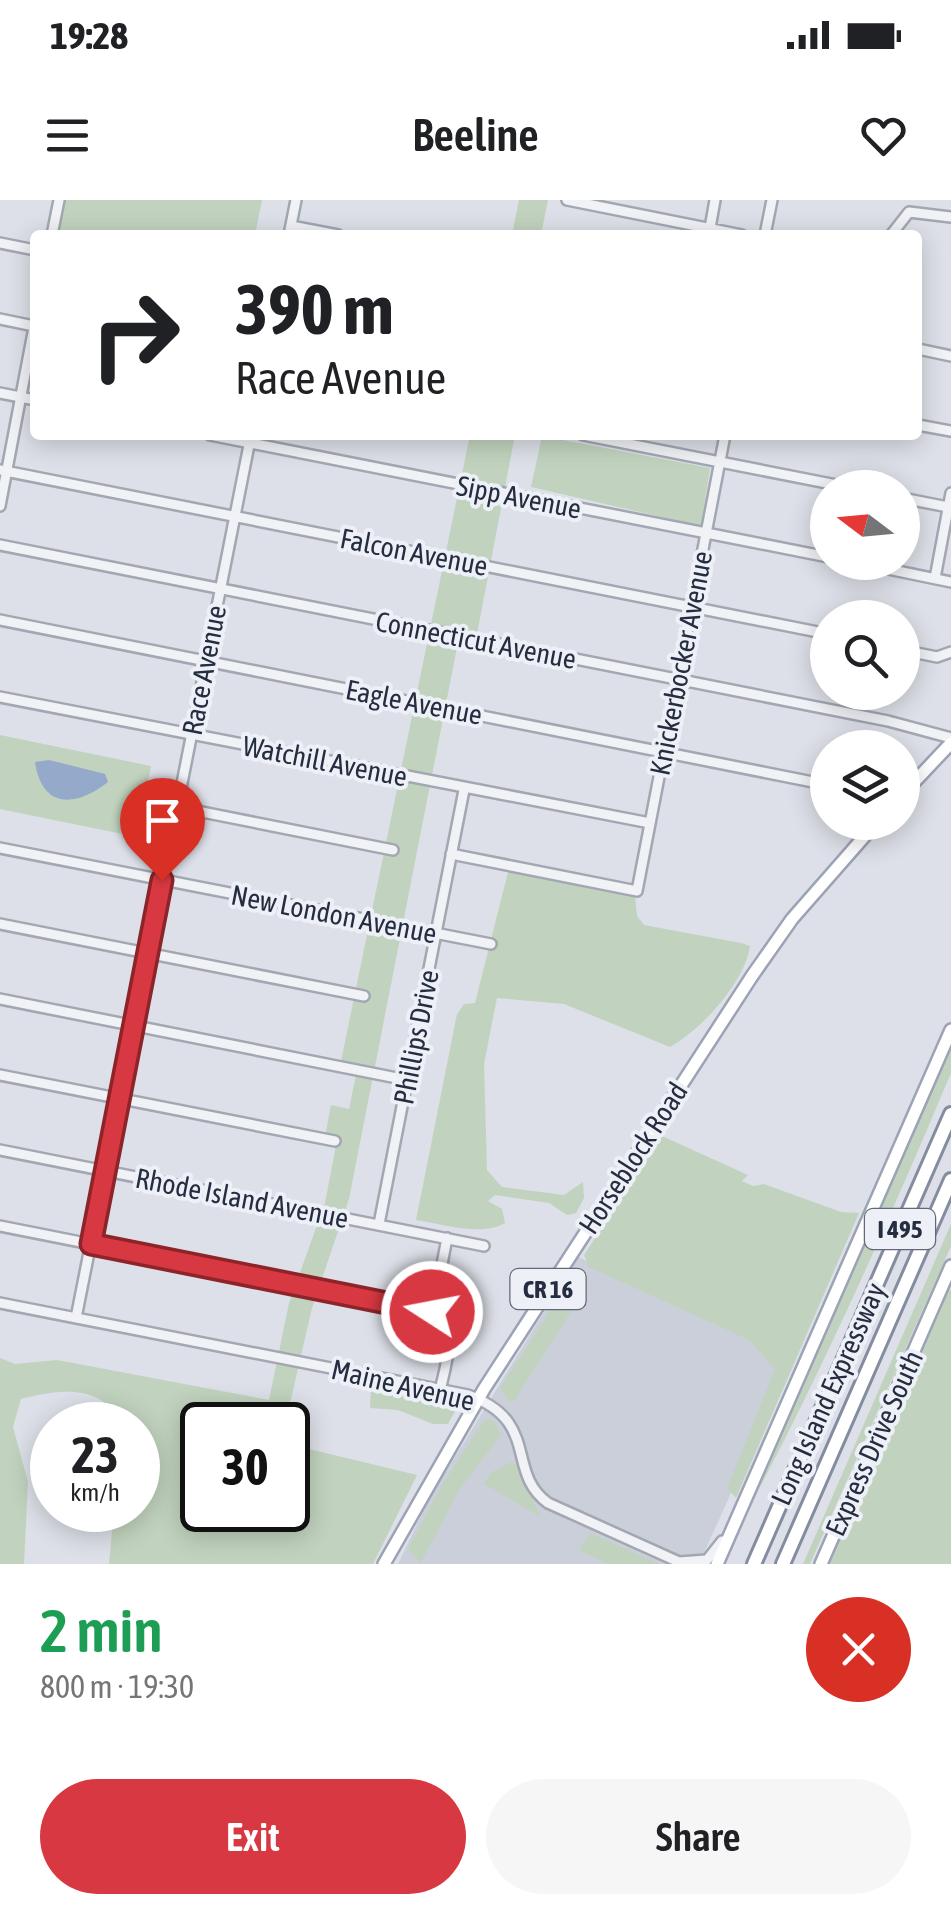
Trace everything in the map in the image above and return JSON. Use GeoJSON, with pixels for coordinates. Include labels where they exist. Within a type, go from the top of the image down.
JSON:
{"type":"FeatureCollection","features":[{"type":"Feature","properties":{"kind":"highway"},"geometry":{"type":"LineString","coordinates":[[938,1143],[951,1105]]}},
{"type":"Feature","properties":{"kind":"highway","name":"Long Island Expressway"},"geometry":{"type":"LineString","coordinates":[[754,1564],[951,1114]]}},
{"type":"Feature","properties":{"kind":"highway","name":"Long Island Expressway"},"geometry":{"type":"LineString","coordinates":[[785,1564],[951,1180]]}},
{"type":"Feature","properties":{"kind":"highway"},"geometry":{"type":"LineString","coordinates":[[746,1564],[794,1472]]}},
{"type":"Feature","properties":{"kind":"main road"},"geometry":{"type":"LineString","coordinates":[[920,775],[951,741]]}},
{"type":"Feature","properties":{"kind":"main road","name":"Horseblock Road"},"geometry":{"type":"LineString","coordinates":[[384,1564],[478,1399],[765,955],[862,840]]}},
{"type":"Feature","properties":{"kind":"main road"},"geometry":{"type":"LineString","coordinates":[[717,1564],[951,1030]]}},
{"type":"Feature","properties":{"kind":"main road","name":"Express Drive South"},"geometry":{"type":"LineString","coordinates":[[821,1564],[951,1266]]}},
{"type":"Feature","properties":{"kind":"street"},"geometry":{"type":"LineString","coordinates":[[53,230],[59,200]]}},
{"type":"Feature","properties":{"kind":"street"},"geometry":{"type":"LineString","coordinates":[[290,230],[296,200]]}},
{"type":"Feature","properties":{"kind":"street"},"geometry":{"type":"LineString","coordinates":[[566,200],[719,230]]}},
{"type":"Feature","properties":{"kind":"street"},"geometry":{"type":"LineString","coordinates":[[710,228],[716,200]]}},
{"type":"Feature","properties":{"kind":"street"},"geometry":{"type":"LineString","coordinates":[[767,230],[772,200]]}},
{"type":"Feature","properties":{"kind":"street"},"geometry":{"type":"LineString","coordinates":[[895,230],[909,212],[951,216]]}},
{"type":"Feature","properties":{"kind":"street"},"geometry":{"type":"LineString","coordinates":[[0,243],[30,249]]}},
{"type":"Feature","properties":{"kind":"street"},"geometry":{"type":"LineString","coordinates":[[0,319],[30,323]]}},
{"type":"Feature","properties":{"kind":"street"},"geometry":{"type":"LineString","coordinates":[[0,506],[30,350]]}},
{"type":"Feature","properties":{"kind":"street"},"geometry":{"type":"LineString","coordinates":[[922,351],[951,356]]}},
{"type":"Feature","properties":{"kind":"street"},"geometry":{"type":"LineString","coordinates":[[0,393],[30,399]]}},
{"type":"Feature","properties":{"kind":"street"},"geometry":{"type":"LineString","coordinates":[[922,426],[951,431]]}},
{"type":"Feature","properties":{"kind":"street","name":"Race Avenue"},"geometry":{"type":"LineString","coordinates":[[76,1318],[250,440]]}},
{"type":"Feature","properties":{"kind":"street","name":"Sipp Avenue"},"geometry":{"type":"LineString","coordinates":[[255,440],[810,554]]}},
{"type":"Feature","properties":{"kind":"street"},"geometry":{"type":"LineString","coordinates":[[608,440],[810,480]]}},
{"type":"Feature","properties":{"kind":"street","name":"Knickerbocker Avenue"},"geometry":{"type":"LineString","coordinates":[[452,854],[636,891],[724,440]]}},
{"type":"Feature","properties":{"kind":"street","name":"Falcon Avenue"},"geometry":{"type":"LineString","coordinates":[[4,471],[810,630]]}},
{"type":"Feature","properties":{"kind":"street"},"geometry":{"type":"LineString","coordinates":[[934,578],[951,494]]}},
{"type":"Feature","properties":{"kind":"street"},"geometry":{"type":"LineString","coordinates":[[920,501],[948,506]]}},
{"type":"Feature","properties":{"kind":"street","name":"Connecticut Avenue"},"geometry":{"type":"LineString","coordinates":[[0,545],[888,721],[951,741]]}},
{"type":"Feature","properties":{"kind":"street"},"geometry":{"type":"LineString","coordinates":[[920,575],[951,582]]}},
{"type":"Feature","properties":{"kind":"street","name":"Eagle Avenue"},"geometry":{"type":"LineString","coordinates":[[0,620],[810,781]]}},
{"type":"Feature","properties":{"kind":"street"},"geometry":{"type":"LineString","coordinates":[[920,653],[937,656],[951,652]]}},
{"type":"Feature","properties":{"kind":"street","name":"Watchill Avenue"},"geometry":{"type":"LineString","coordinates":[[0,697],[650,823]]}},
{"type":"Feature","properties":{"kind":"street","name":"Phillips Drive"},"geometry":{"type":"LineString","coordinates":[[378,1224],[464,790]]}},
{"type":"Feature","properties":{"kind":"street"},"geometry":{"type":"LineString","coordinates":[[177,807],[393,850]]}},
{"type":"Feature","properties":{"kind":"street","name":"New London Avenue"},"geometry":{"type":"LineString","coordinates":[[0,848],[492,944]]}},
{"type":"Feature","properties":{"kind":"street"},"geometry":{"type":"LineString","coordinates":[[0,924],[364,996]]}},
{"type":"Feature","properties":{"kind":"street"},"geometry":{"type":"LineString","coordinates":[[0,999],[407,1080]]}},
{"type":"Feature","properties":{"kind":"street"},"geometry":{"type":"LineString","coordinates":[[0,1075],[335,1141]]}},
{"type":"Feature","properties":{"kind":"street","name":"Rhode Island Avenue"},"geometry":{"type":"LineString","coordinates":[[0,1150],[484,1246]]}},
{"type":"Feature","properties":{"kind":"street"},"geometry":{"type":"LineString","coordinates":[[0,1226],[432,1312],[447,1330],[449,1343],[440,1390]]}},
{"type":"Feature","properties":{"kind":"street"},"geometry":{"type":"LineString","coordinates":[[432,1312],[446,1238]]}},
{"type":"Feature","properties":{"kind":"street","name":"Maine Avenue"},"geometry":{"type":"LineString","coordinates":[[0,1303],[478,1399],[513,1425],[532,1488],[542,1499],[680,1563]]}},
{"type":"Feature","properties":{"kind":"street"},"geometry":{"type":"LineString","coordinates":[[680,1563],[698,1563],[714,1554],[756,1476]]}},
{"type":"Feature","properties":{"kind":"shaded area"},"geometry":{"type":"Polygon","coordinates":[[[578,1257],[793,1356],[699,1564],[398,1564],[428,1501],[578,1257]]]}},
{"type":"Feature","properties":{"kind":"green space"},"geometry":{"type":"Polygon","coordinates":[[[64,200],[262,200],[256,230],[58,230],[64,200]]]}},
{"type":"Feature","properties":{"kind":"green space"},"geometry":{"type":"Polygon","coordinates":[[[519,200],[548,200],[542,230],[513,230],[519,200]]]}},
{"type":"Feature","properties":{"kind":"green space"},"geometry":{"type":"Polygon","coordinates":[[[469,440],[514,440],[477,634],[460,632],[349,1199],[312,1308],[290,1402],[180,1402],[180,1532],[310,1532],[310,1449],[417,1475],[373,1564],[109,1564],[112,1532],[160,1532],[160,1402],[104,1402],[79,1392],[21,1399],[13,1427],[28,1482],[24,1564],[0,1564],[0,1358],[15,1364],[57,1360],[269,1400],[289,1303],[325,1203],[336,1145],[324,1142],[331,1105],[349,1109],[358,1065],[341,1061],[469,440]]]}},
{"type":"Feature","properties":{"kind":"green space"},"geometry":{"type":"Polygon","coordinates":[[[541,440],[563,440],[710,468],[701,526],[531,487],[541,440]]]}},
{"type":"Feature","properties":{"kind":"green space"},"geometry":{"type":"Polygon","coordinates":[[[0,735],[151,766],[137,837],[0,809],[0,735]]]}},
{"type":"Feature","properties":{"kind":"green space"},"geometry":{"type":"Polygon","coordinates":[[[508,872],[635,895],[637,916],[644,925],[750,946],[740,974],[720,1003],[695,1029],[670,1047],[564,1004],[497,998],[484,1064],[487,1170],[502,1187],[564,1195],[583,1182],[584,1198],[576,1213],[567,1215],[549,1203],[495,1195],[488,1201],[502,1209],[505,1223],[485,1229],[416,1220],[457,1014],[464,1004],[475,1003],[508,872]]]}},
{"type":"Feature","properties":{"kind":"green space"},"geometry":{"type":"Polygon","coordinates":[[[951,1047],[951,1073],[906,1180],[757,1493],[951,1047]]]}},
{"type":"Feature","properties":{"kind":"green space"},"geometry":{"type":"Polygon","coordinates":[[[662,1136],[748,1175],[742,1181],[753,1186],[764,1184],[841,1212],[859,1213],[736,1498],[727,1488],[775,1369],[749,1340],[589,1267],[584,1255],[662,1136]]]}},
{"type":"Feature","properties":{"kind":"green space"},"geometry":{"type":"Polygon","coordinates":[[[951,1224],[951,1246],[810,1564],[803,1564],[951,1224]]]}},
{"type":"Feature","properties":{"kind":"green space"},"geometry":{"type":"Polygon","coordinates":[[[568,1283],[579,1285],[584,1291],[514,1401],[508,1401],[500,1388],[568,1283]]]}},
{"type":"Feature","properties":{"kind":"green space"},"geometry":{"type":"Polygon","coordinates":[[[946,1288],[951,1290],[951,1564],[821,1564],[946,1288]]]}},
{"type":"Feature","properties":{"kind":"green space"},"geometry":{"type":"Polygon","coordinates":[[[371,1387],[454,1398],[457,1408],[448,1424],[433,1424],[398,1410],[370,1408],[371,1387]]]}},
{"type":"Feature","properties":{"kind":"green space"},"geometry":{"type":"Polygon","coordinates":[[[485,1419],[494,1421],[501,1435],[459,1490],[421,1563],[408,1549],[440,1488],[485,1419]]]}},
{"type":"Feature","properties":{"kind":"green space"},"geometry":{"type":"Polygon","coordinates":[[[511,1462],[517,1465],[541,1517],[484,1484],[490,1473],[511,1462]]]}},
{"type":"Feature","properties":{"kind":"green space"},"geometry":{"type":"Polygon","coordinates":[[[590,1533],[659,1564],[607,1564],[579,1550],[590,1533]]]}},
{"type":"Feature","properties":{"kind":"water"},"geometry":{"type":"Polygon","coordinates":[[[49,760],[105,774],[108,782],[74,799],[53,796],[39,778],[35,762],[49,760]]]}},
{"type":"Feature","properties":{"kind":"route"},"geometry":{"type":"LineString","coordinates":[[162,880],[91,1244],[432,1312]]}}]}
